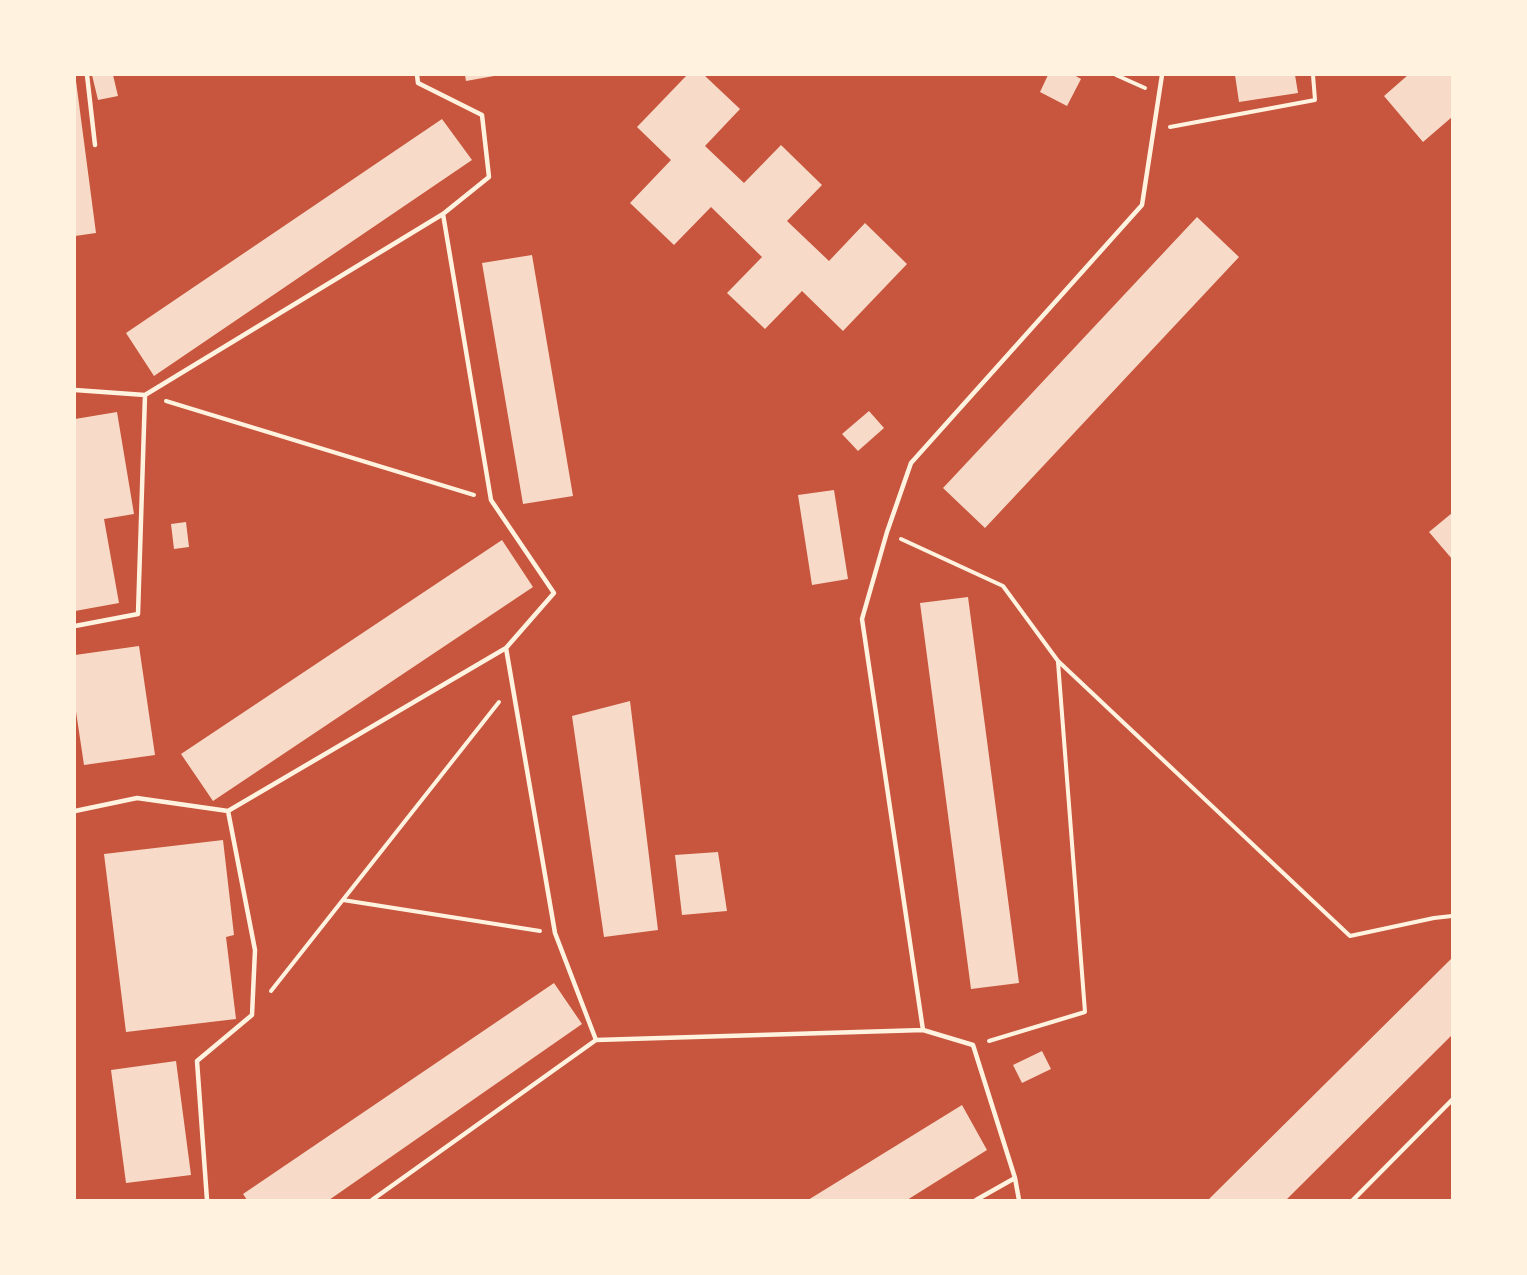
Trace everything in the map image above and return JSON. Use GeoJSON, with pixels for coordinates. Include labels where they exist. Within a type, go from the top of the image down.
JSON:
{"type":"FeatureCollection","features":[{"type":"Feature","properties":{"kind":"lane"},"geometry":{"type":"LineString","coordinates":[[87,75],[95,145]]}},
{"type":"Feature","properties":{"kind":"lane"},"geometry":{"type":"LineString","coordinates":[[75,390],[145,395],[443,214],[489,177],[482,115],[418,83],[417,75]]}},
{"type":"Feature","properties":{"kind":"lane"},"geometry":{"type":"LineString","coordinates":[[923,1030],[862,619],[886,532],[911,463],[1142,205],[1162,75]]}},
{"type":"Feature","properties":{"kind":"lane"},"geometry":{"type":"LineString","coordinates":[[75,811],[137,798],[228,812],[506,648],[554,593],[492,500],[443,214]]}},
{"type":"Feature","properties":{"kind":"lane"},"geometry":{"type":"LineString","coordinates":[[75,626],[138,614],[145,395]]}},
{"type":"Feature","properties":{"kind":"lane"},"geometry":{"type":"LineString","coordinates":[[506,648],[555,933],[596,1040]]}},
{"type":"Feature","properties":{"kind":"lane"},"geometry":{"type":"LineString","coordinates":[[207,1200],[197,1061],[252,1015],[255,950],[228,812]]}},
{"type":"Feature","properties":{"kind":"lane"},"geometry":{"type":"LineString","coordinates":[[372,1200],[596,1040],[923,1030],[973,1046],[1015,1178],[1019,1200]]}},
{"type":"Feature","properties":{"kind":"lane"},"geometry":{"type":"LineString","coordinates":[[1353,1200],[1452,1100]]}},
{"type":"Feature","properties":{"kind":"lane"},"geometry":{"type":"LineString","coordinates":[[976,1200],[1015,1178]]}},
{"type":"Feature","properties":{"kind":"path"},"geometry":{"type":"LineString","coordinates":[[1116,75],[1159,95]]}},
{"type":"Feature","properties":{"kind":"path"},"geometry":{"type":"LineString","coordinates":[[1154,130],[1315,100],[1313,75]]}},
{"type":"Feature","properties":{"kind":"path"},"geometry":{"type":"LineString","coordinates":[[145,395],[492,500]]}},
{"type":"Feature","properties":{"kind":"path"},"geometry":{"type":"LineString","coordinates":[[886,532],[1003,586],[1058,661],[1350,936],[1452,916]]}},
{"type":"Feature","properties":{"kind":"path"},"geometry":{"type":"LineString","coordinates":[[973,1046],[1085,1012],[1058,661]]}},
{"type":"Feature","properties":{"kind":"path"},"geometry":{"type":"LineString","coordinates":[[252,1015],[512,685]]}},
{"type":"Feature","properties":{"kind":"path"},"geometry":{"type":"LineString","coordinates":[[342,900],[555,933]]}},
{"type":"Feature","properties":{"kind":"building"},"geometry":{"type":"Polygon","coordinates":[[[92,75],[113,75],[118,96],[98,100],[92,75]]]}},
{"type":"Feature","properties":{"kind":"building"},"geometry":{"type":"Polygon","coordinates":[[[465,75],[494,75],[494,76],[466,81],[465,75]]]}},
{"type":"Feature","properties":{"kind":"building"},"geometry":{"type":"Polygon","coordinates":[[[687,75],[704,75],[740,109],[705,146],[744,183],[781,145],[822,185],[787,221],[829,261],[865,223],[907,264],[843,331],[802,291],[765,329],[727,293],[762,257],[711,207],[674,245],[630,203],[671,160],[637,127],[687,75]]]}},
{"type":"Feature","properties":{"kind":"building"},"geometry":{"type":"Polygon","coordinates":[[[1048,75],[1074,75],[1081,79],[1067,106],[1040,92],[1048,75]]]}},
{"type":"Feature","properties":{"kind":"building"},"geometry":{"type":"Polygon","coordinates":[[[1235,75],[1295,75],[1298,93],[1239,102],[1235,75]]]}},
{"type":"Feature","properties":{"kind":"building"},"geometry":{"type":"Polygon","coordinates":[[[1408,75],[1452,75],[1452,117],[1423,142],[1384,96],[1408,75]]]}},
{"type":"Feature","properties":{"kind":"building"},"geometry":{"type":"Polygon","coordinates":[[[75,81],[96,233],[75,236],[75,81]]]}},
{"type":"Feature","properties":{"kind":"building"},"geometry":{"type":"Polygon","coordinates":[[[442,119],[472,160],[154,376],[126,333],[442,119]]]}},
{"type":"Feature","properties":{"kind":"building"},"geometry":{"type":"Polygon","coordinates":[[[1197,217],[1239,257],[985,528],[943,488],[1197,217]]]}},
{"type":"Feature","properties":{"kind":"building"},"geometry":{"type":"Polygon","coordinates":[[[532,255],[573,496],[523,504],[482,263],[532,255]]]}},
{"type":"Feature","properties":{"kind":"building"},"geometry":{"type":"Polygon","coordinates":[[[869,411],[884,428],[858,451],[842,434],[869,411]]]}},
{"type":"Feature","properties":{"kind":"building"},"geometry":{"type":"Polygon","coordinates":[[[117,412],[134,514],[104,519],[119,603],[75,611],[75,419],[117,412]]]}},
{"type":"Feature","properties":{"kind":"building"},"geometry":{"type":"Polygon","coordinates":[[[834,490],[848,579],[812,585],[798,495],[834,490]]]}},
{"type":"Feature","properties":{"kind":"building"},"geometry":{"type":"Polygon","coordinates":[[[1452,513],[1452,559],[1429,532],[1452,513]]]}},
{"type":"Feature","properties":{"kind":"building"},"geometry":{"type":"Polygon","coordinates":[[[186,522],[189,547],[174,549],[171,524],[186,522]]]}},
{"type":"Feature","properties":{"kind":"building"},"geometry":{"type":"Polygon","coordinates":[[[502,540],[533,587],[213,801],[181,754],[502,540]]]}},
{"type":"Feature","properties":{"kind":"building"},"geometry":{"type":"Polygon","coordinates":[[[968,597],[1019,983],[971,989],[920,603],[968,597]]]}},
{"type":"Feature","properties":{"kind":"building"},"geometry":{"type":"Polygon","coordinates":[[[139,646],[155,755],[84,765],[75,705],[75,655],[139,646]]]}},
{"type":"Feature","properties":{"kind":"building"},"geometry":{"type":"Polygon","coordinates":[[[630,701],[658,930],[604,937],[572,716],[630,701]]]}},
{"type":"Feature","properties":{"kind":"building"},"geometry":{"type":"Polygon","coordinates":[[[223,840],[234,935],[226,937],[236,1019],[126,1032],[104,854],[223,840]]]}},
{"type":"Feature","properties":{"kind":"building"},"geometry":{"type":"Polygon","coordinates":[[[718,852],[727,911],[682,915],[675,855],[718,852]]]}},
{"type":"Feature","properties":{"kind":"building"},"geometry":{"type":"Polygon","coordinates":[[[1452,958],[1452,1035],[1286,1200],[1208,1200],[1452,958]]]}},
{"type":"Feature","properties":{"kind":"building"},"geometry":{"type":"Polygon","coordinates":[[[554,983],[582,1024],[329,1200],[247,1200],[243,1194],[554,983]]]}},
{"type":"Feature","properties":{"kind":"building"},"geometry":{"type":"Polygon","coordinates":[[[1042,1051],[1051,1069],[1022,1083],[1013,1065],[1042,1051]]]}},
{"type":"Feature","properties":{"kind":"building"},"geometry":{"type":"Polygon","coordinates":[[[176,1061],[191,1175],[126,1183],[111,1070],[176,1061]]]}},
{"type":"Feature","properties":{"kind":"building"},"geometry":{"type":"Polygon","coordinates":[[[962,1105],[987,1150],[907,1200],[808,1200],[962,1105]]]}}]}
